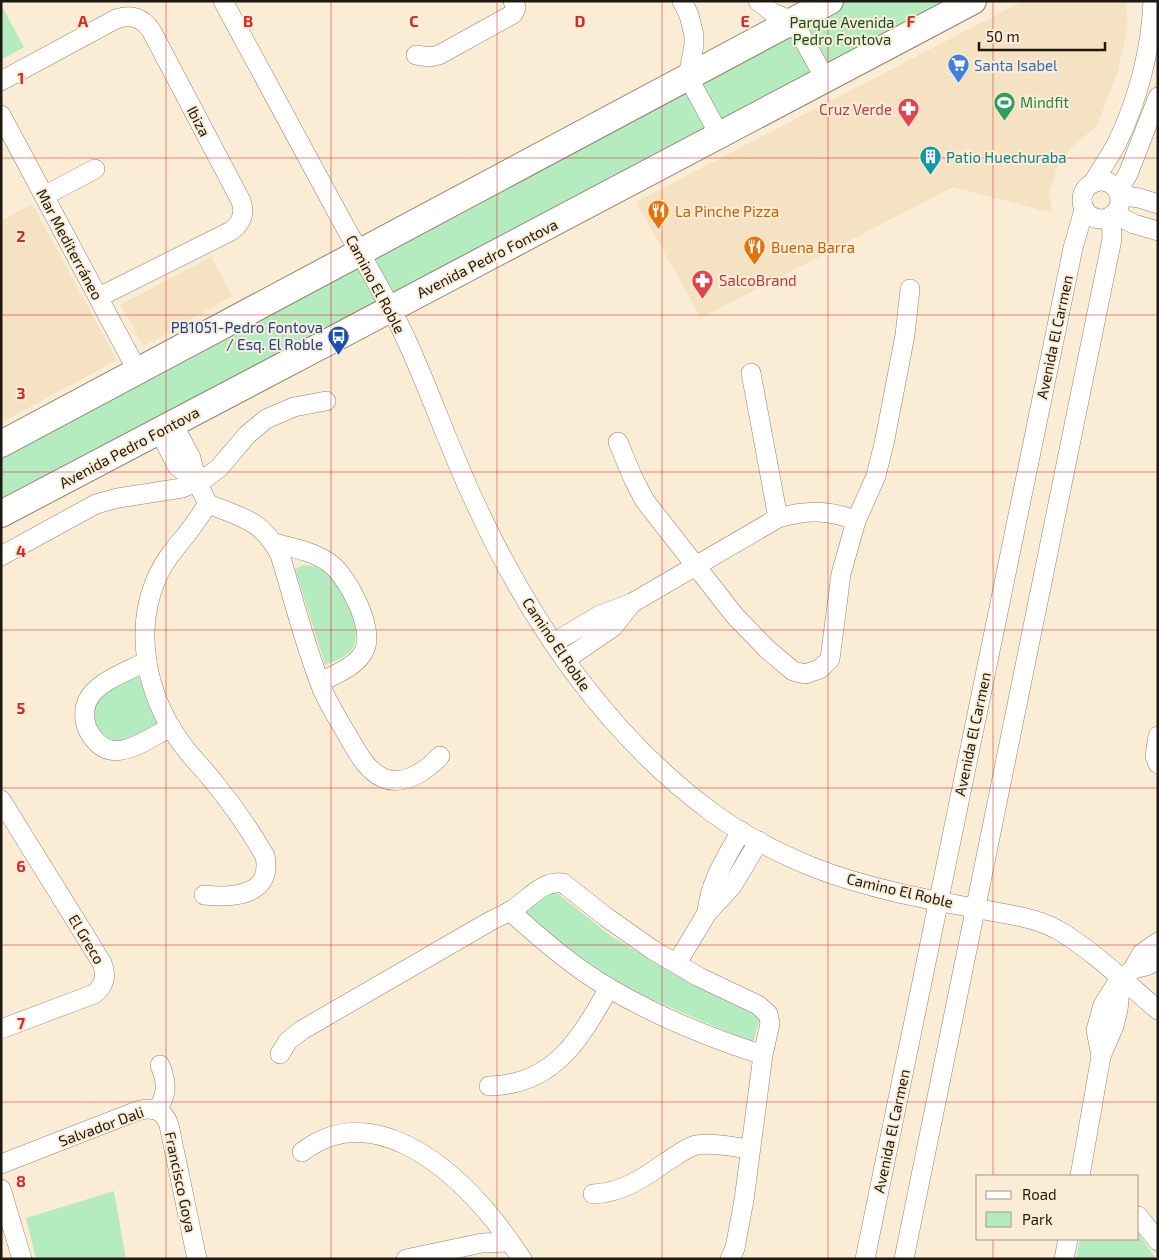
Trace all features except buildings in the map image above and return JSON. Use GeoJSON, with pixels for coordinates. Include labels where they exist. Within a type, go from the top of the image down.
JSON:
{"type":"FeatureCollection","features":[{"type":"Feature","properties":{"kind":"street","name":"Camino El Roble"},"geometry":{"type":"LineString","coordinates":[[223,1],[404,336],[479,512],[519,587],[553,643],[609,715],[649,758],[695,799],[715,815],[759,841],[816,868],[883,889],[976,907],[1040,922],[1057,930],[1092,954],[1127,974],[1158,1010]]}},
{"type":"Feature","properties":{"kind":"street"},"geometry":{"type":"LineString","coordinates":[[416,56],[430,57],[448,51],[513,14],[516,8],[513,1]]}},
{"type":"Feature","properties":{"kind":"street"},"geometry":{"type":"LineString","coordinates":[[682,1],[689,15],[694,35],[688,77],[720,136]]}},
{"type":"Feature","properties":{"kind":"street"},"geometry":{"type":"LineString","coordinates":[[758,1],[774,12],[793,21],[826,80]]}},
{"type":"Feature","properties":{"kind":"street"},"geometry":{"type":"LineString","coordinates":[[1,444],[830,1]]}},
{"type":"Feature","properties":{"kind":"street","name":"Avenida Pedro Fontova"},"geometry":{"type":"LineString","coordinates":[[1,514],[626,186],[973,1]]}},
{"type":"Feature","properties":{"kind":"street"},"geometry":{"type":"LineString","coordinates":[[1093,183],[1116,143],[1133,101],[1148,41],[1153,1]]}},
{"type":"Feature","properties":{"kind":"street","name":"Ibiza"},"geometry":{"type":"LineString","coordinates":[[1,81],[116,19],[129,16],[142,20],[151,30],[241,201],[243,216],[232,231],[98,297]]}},
{"type":"Feature","properties":{"kind":"street"},"geometry":{"type":"LineString","coordinates":[[1118,193],[1128,174],[1158,97]]}},
{"type":"Feature","properties":{"kind":"street","name":"Mar Mediterráneo"},"geometry":{"type":"LineString","coordinates":[[1,116],[138,372]]}},
{"type":"Feature","properties":{"kind":"street"},"geometry":{"type":"LineString","coordinates":[[44,196],[95,169]]}},
{"type":"Feature","properties":{"kind":"street"},"geometry":{"type":"LineString","coordinates":[[904,1259],[1112,239],[1113,215],[1120,202],[1118,193],[1113,185],[1107,182],[1093,183],[1088,186],[1082,198],[1084,210],[1094,218],[1100,219],[1113,215],[1134,224],[1158,230]]}},
{"type":"Feature","properties":{"kind":"street"},"geometry":{"type":"LineString","coordinates":[[1118,193],[1158,204]]}},
{"type":"Feature","properties":{"kind":"street","name":"Avenida El Carmen"},"geometry":{"type":"LineString","coordinates":[[865,1259],[1073,248],[1084,210]]}},
{"type":"Feature","properties":{"kind":"street"},"geometry":{"type":"LineString","coordinates":[[618,442],[637,487],[660,522],[730,611],[767,649],[793,671],[805,674],[812,673],[826,665],[830,658],[841,574],[856,521],[876,476],[885,439],[902,353],[910,289]]}},
{"type":"Feature","properties":{"kind":"street"},"geometry":{"type":"LineString","coordinates":[[751,373],[778,518]]}},
{"type":"Feature","properties":{"kind":"street"},"geometry":{"type":"LineString","coordinates":[[1,556],[96,504],[118,498],[182,488],[197,482],[219,468],[246,435],[266,419],[294,407],[326,401]]}},
{"type":"Feature","properties":{"kind":"street"},"geometry":{"type":"LineString","coordinates":[[166,427],[177,466],[197,482],[208,504],[253,522],[266,533],[274,544],[280,556],[320,682],[366,765],[383,778],[391,780],[410,778],[440,756]]}},
{"type":"Feature","properties":{"kind":"street"},"geometry":{"type":"LineString","coordinates":[[204,895],[235,896],[252,890],[262,881],[265,875],[266,864],[264,856],[253,836],[223,793],[180,741],[171,727],[156,696],[146,661],[145,624],[152,589],[166,560],[208,504]]}},
{"type":"Feature","properties":{"kind":"street"},"geometry":{"type":"LineString","coordinates":[[553,643],[600,615],[632,602],[778,518],[802,512],[826,511],[856,521]]}},
{"type":"Feature","properties":{"kind":"street"},"geometry":{"type":"LineString","coordinates":[[274,544],[315,554],[330,562],[343,575],[359,606],[367,632],[365,649],[353,663],[320,682]]}},
{"type":"Feature","properties":{"kind":"street"},"geometry":{"type":"LineString","coordinates":[[565,660],[613,627],[632,602]]}},
{"type":"Feature","properties":{"kind":"street"},"geometry":{"type":"LineString","coordinates":[[146,661],[95,690],[87,701],[85,708],[87,727],[96,743],[106,750],[118,751],[129,748],[171,727]]}},
{"type":"Feature","properties":{"kind":"street"},"geometry":{"type":"LineString","coordinates":[[1158,736],[1155,756],[1158,764]]}},
{"type":"Feature","properties":{"kind":"street","name":"El Greco"},"geometry":{"type":"LineString","coordinates":[[1,800],[102,963],[105,977],[100,990],[94,994],[1,1029]]}},
{"type":"Feature","properties":{"kind":"street"},"geometry":{"type":"LineString","coordinates":[[707,913],[708,903],[716,880],[741,831]]}},
{"type":"Feature","properties":{"kind":"street"},"geometry":{"type":"LineString","coordinates":[[677,963],[707,913],[732,886],[759,841]]}},
{"type":"Feature","properties":{"kind":"street"},"geometry":{"type":"LineString","coordinates":[[280,1054],[288,1041],[302,1030],[510,911],[543,886],[550,883],[563,884],[631,935],[721,988],[764,1009],[768,1014],[770,1024],[763,1055],[740,1224],[730,1259]]}},
{"type":"Feature","properties":{"kind":"street"},"geometry":{"type":"LineString","coordinates":[[510,911],[558,952],[609,988],[681,1025],[763,1055]]}},
{"type":"Feature","properties":{"kind":"street"},"geometry":{"type":"LineString","coordinates":[[1080,1175],[1101,1056],[1096,1030],[1099,1017],[1109,994],[1142,953],[1158,942]]}},
{"type":"Feature","properties":{"kind":"street"},"geometry":{"type":"LineString","coordinates":[[1127,974],[1158,960]]}},
{"type":"Feature","properties":{"kind":"street"},"geometry":{"type":"LineString","coordinates":[[489,1086],[523,1082],[537,1076],[556,1063],[576,1040],[609,988]]}},
{"type":"Feature","properties":{"kind":"street","name":"Salvador Dali"},"geometry":{"type":"LineString","coordinates":[[1,1164],[138,1111],[150,1108],[157,1110],[162,1102],[166,1085],[160,1065]]}},
{"type":"Feature","properties":{"kind":"street","name":"Francisco Goya"},"geometry":{"type":"LineString","coordinates":[[157,1110],[164,1115],[169,1125],[197,1259]]}},
{"type":"Feature","properties":{"kind":"street"},"geometry":{"type":"LineString","coordinates":[[302,1152],[322,1139],[343,1133],[376,1134],[405,1143],[420,1151],[467,1190],[493,1218],[522,1259]]}},
{"type":"Feature","properties":{"kind":"street"},"geometry":{"type":"LineString","coordinates":[[593,1194],[621,1190],[681,1152],[696,1145],[717,1145],[750,1149]]}},
{"type":"Feature","properties":{"kind":"street"},"geometry":{"type":"LineString","coordinates":[[1,1189],[14,1249]]}},
{"type":"Feature","properties":{"kind":"street"},"geometry":{"type":"LineString","coordinates":[[1139,1217],[1158,1241]]}},
{"type":"Feature","properties":{"kind":"street"},"geometry":{"type":"LineString","coordinates":[[1064,1259],[1068,1240]]}},
{"type":"Feature","properties":{"kind":"street"},"geometry":{"type":"LineString","coordinates":[[406,1259],[482,1243],[510,1242]]}},
{"type":"Feature","properties":{"kind":"shaded area"},"geometry":{"type":"Polygon","coordinates":[[[1023,1],[1126,1],[1128,25],[1118,70],[1097,126],[1071,148],[1058,165],[1049,194],[1053,213],[953,187],[701,318],[636,202],[1023,1]]]}},
{"type":"Feature","properties":{"kind":"shaded area"},"geometry":{"type":"Polygon","coordinates":[[[32,204],[117,360],[1,423],[1,221],[32,204]]]}},
{"type":"Feature","properties":{"kind":"shaded area"},"geometry":{"type":"Polygon","coordinates":[[[211,257],[232,296],[144,346],[120,305],[211,257]]]}},
{"type":"Feature","properties":{"kind":"green space","name":"Parque Avenida Pedro Fontova"},"geometry":{"type":"Polygon","coordinates":[[[846,1],[948,1],[393,293],[371,253],[846,1]]]}},
{"type":"Feature","properties":{"kind":"green space"},"geometry":{"type":"Polygon","coordinates":[[[1,5],[24,47],[1,60],[1,5]]]}},
{"type":"Feature","properties":{"kind":"green space"},"geometry":{"type":"Polygon","coordinates":[[[355,260],[378,302],[1,502],[1,451],[355,260]]]}},
{"type":"Feature","properties":{"kind":"green space"},"geometry":{"type":"Polygon","coordinates":[[[304,565],[322,569],[333,577],[345,595],[353,617],[356,638],[352,650],[325,665],[295,569],[304,565]]]}},
{"type":"Feature","properties":{"kind":"green space"},"geometry":{"type":"Polygon","coordinates":[[[138,675],[157,724],[129,740],[119,741],[110,739],[97,728],[93,719],[95,702],[103,691],[138,675]]]}},
{"type":"Feature","properties":{"kind":"green space"},"geometry":{"type":"Polygon","coordinates":[[[552,889],[611,936],[667,970],[761,1014],[753,1043],[621,986],[520,913],[552,889]]]}},
{"type":"Feature","properties":{"kind":"green space"},"geometry":{"type":"Polygon","coordinates":[[[114,1191],[126,1259],[36,1259],[26,1218],[114,1191]]]}},
{"type":"Feature","properties":{"kind":"green space"},"geometry":{"type":"Polygon","coordinates":[[[1139,1234],[1156,1259],[1076,1259],[1080,1240],[1139,1240],[1139,1234]]]}},
{"type":"Feature","properties":{"kind":"place","name":"Santa Isabel"},"geometry":{"type":"Point","coordinates":[958,84]}},
{"type":"Feature","properties":{"kind":"place","name":"Mindfit"},"geometry":{"type":"Point","coordinates":[1004,121]}},
{"type":"Feature","properties":{"kind":"place","name":"Cruz Verde"},"geometry":{"type":"Point","coordinates":[908,128]}},
{"type":"Feature","properties":{"kind":"place","name":"Patio Huechuraba"},"geometry":{"type":"Point","coordinates":[930,176]}},
{"type":"Feature","properties":{"kind":"place","name":"La Pinche Pizza"},"geometry":{"type":"Point","coordinates":[659,230]}},
{"type":"Feature","properties":{"kind":"place","name":"Buena Barra"},"geometry":{"type":"Point","coordinates":[755,266]}},
{"type":"Feature","properties":{"kind":"place","name":"SalcoBrand"},"geometry":{"type":"Point","coordinates":[703,299]}},
{"type":"Feature","properties":{"kind":"place","name":"PB1051-Pedro Fontova / Esq. El Roble"},"geometry":{"type":"Point","coordinates":[339,355]}}]}
